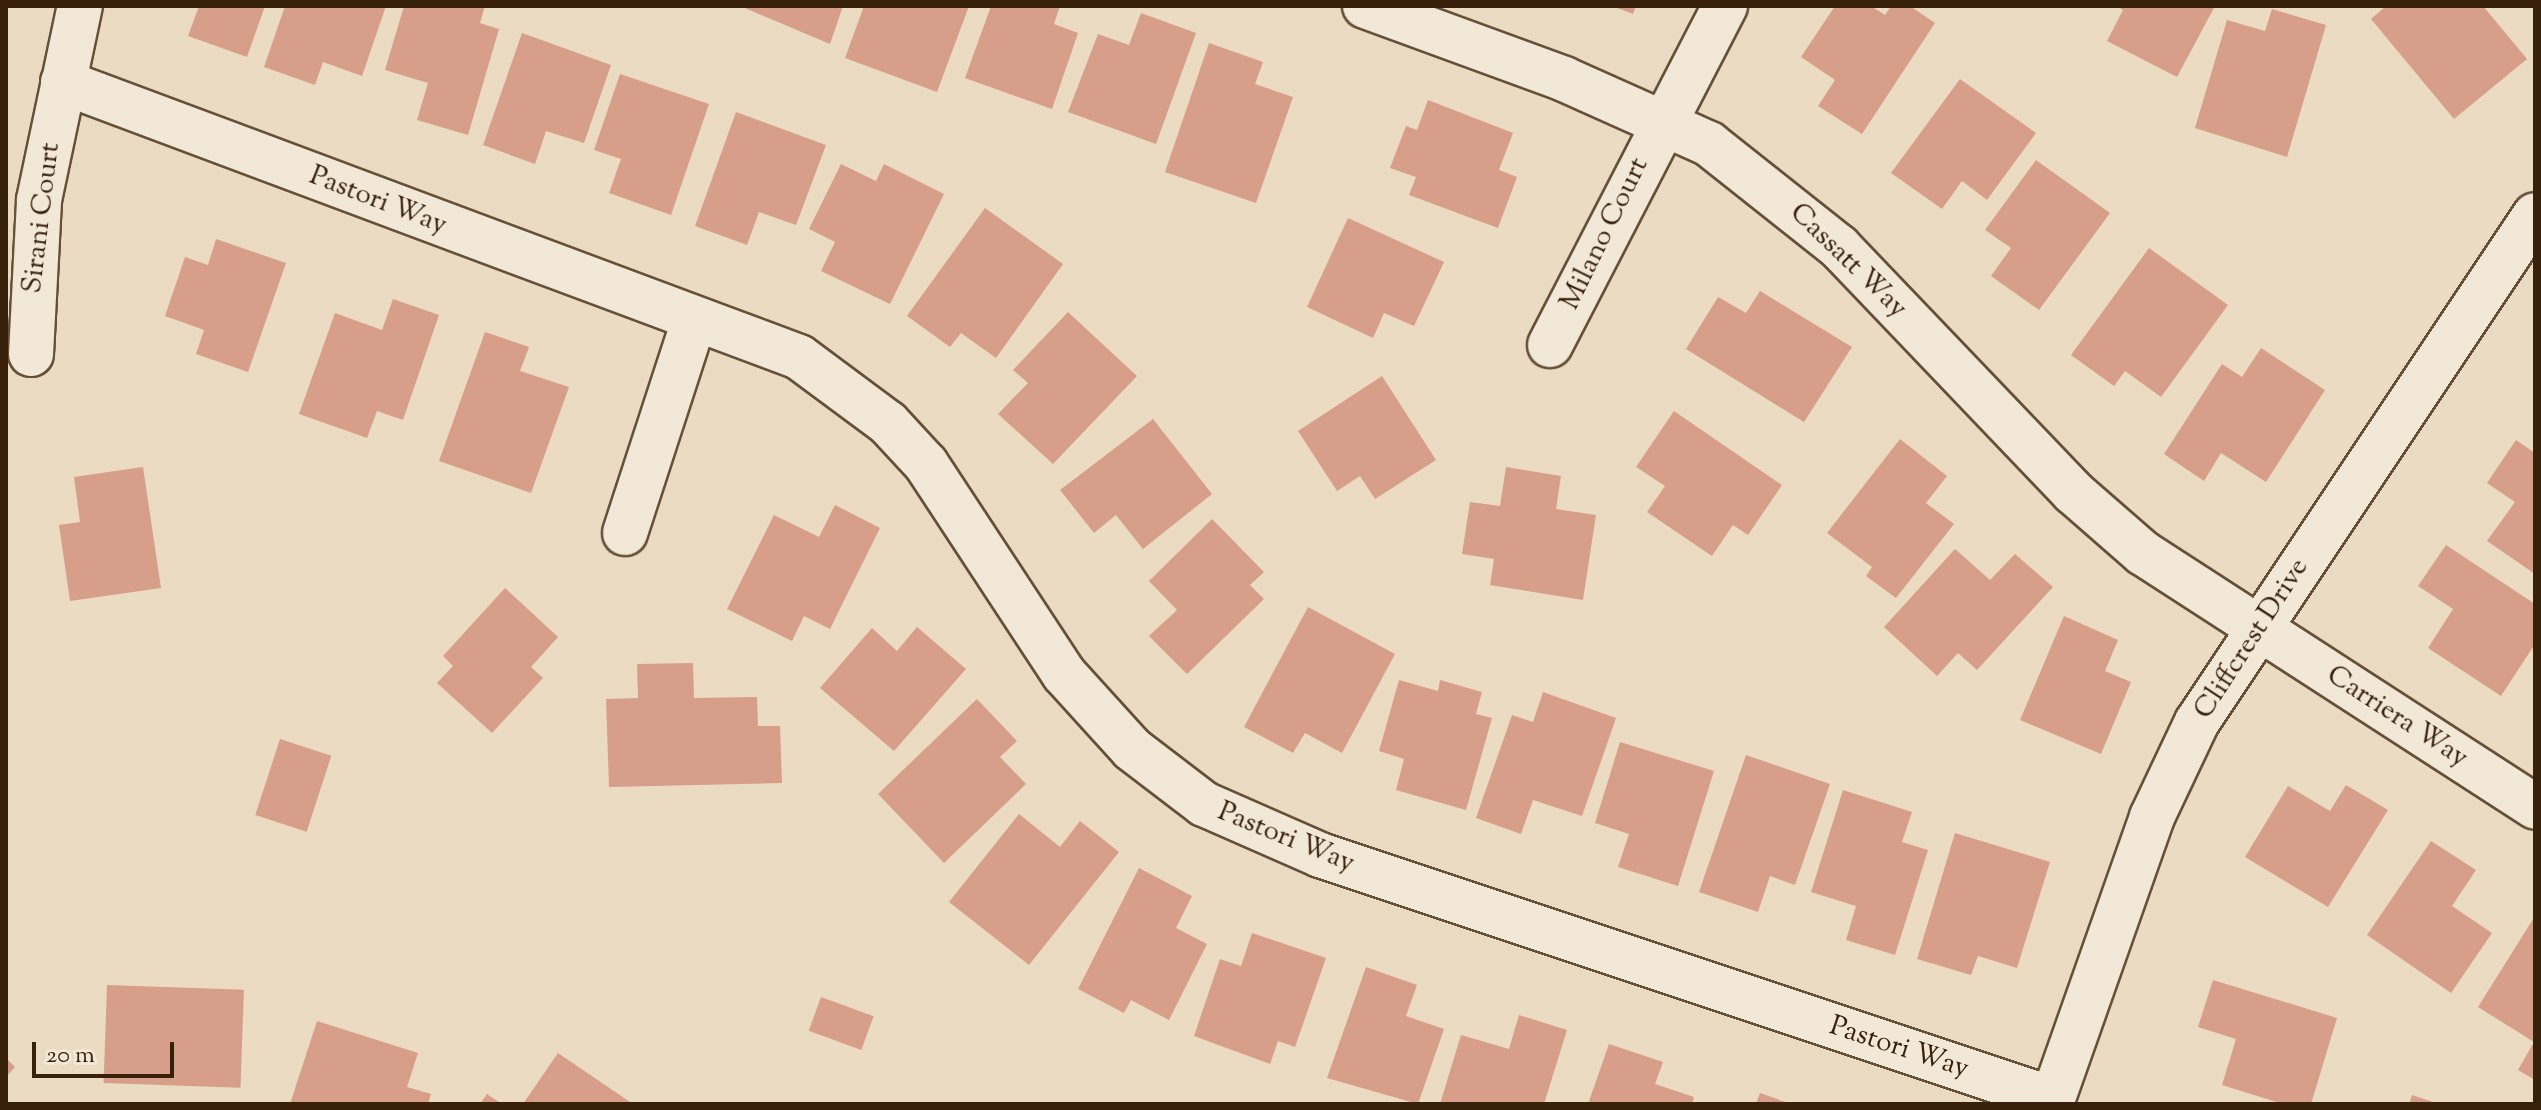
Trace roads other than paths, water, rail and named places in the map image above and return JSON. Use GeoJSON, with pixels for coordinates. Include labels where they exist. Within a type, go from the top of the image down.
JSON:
{"type":"FeatureCollection","features":[{"type":"Feature","properties":{"kind":"street","name":"Sirani Court"},"geometry":{"type":"LineString","coordinates":[[31,354],[33,247],[80,6]]}},
{"type":"Feature","properties":{"kind":"street","name":"Cassatt Way"},"geometry":{"type":"LineString","coordinates":[[1365,6],[1709,144],[1799,209],[2073,492],[2143,553],[2258,628]]}},
{"type":"Feature","properties":{"kind":"street","name":"Milano Court"},"geometry":{"type":"LineString","coordinates":[[1550,345],[1725,6]]}},
{"type":"Feature","properties":{"kind":"street","name":"Pastori Way"},"geometry":{"type":"LineString","coordinates":[[63,82],[694,321],[799,357],[888,423],[959,509],[1064,674],[1132,749],[1204,804],[1320,855],[2052,1102]]}},
{"type":"Feature","properties":{"kind":"street","name":"Cliffcrest Drive"},"geometry":{"type":"LineString","coordinates":[[2052,1102],[2152,817],[2197,722],[2535,215]]}},
{"type":"Feature","properties":{"kind":"street"},"geometry":{"type":"LineString","coordinates":[[625,533],[694,321]]}},
{"type":"Feature","properties":{"kind":"street","name":"Carriera Way"},"geometry":{"type":"LineString","coordinates":[[2258,628],[2535,807]]}}]}
